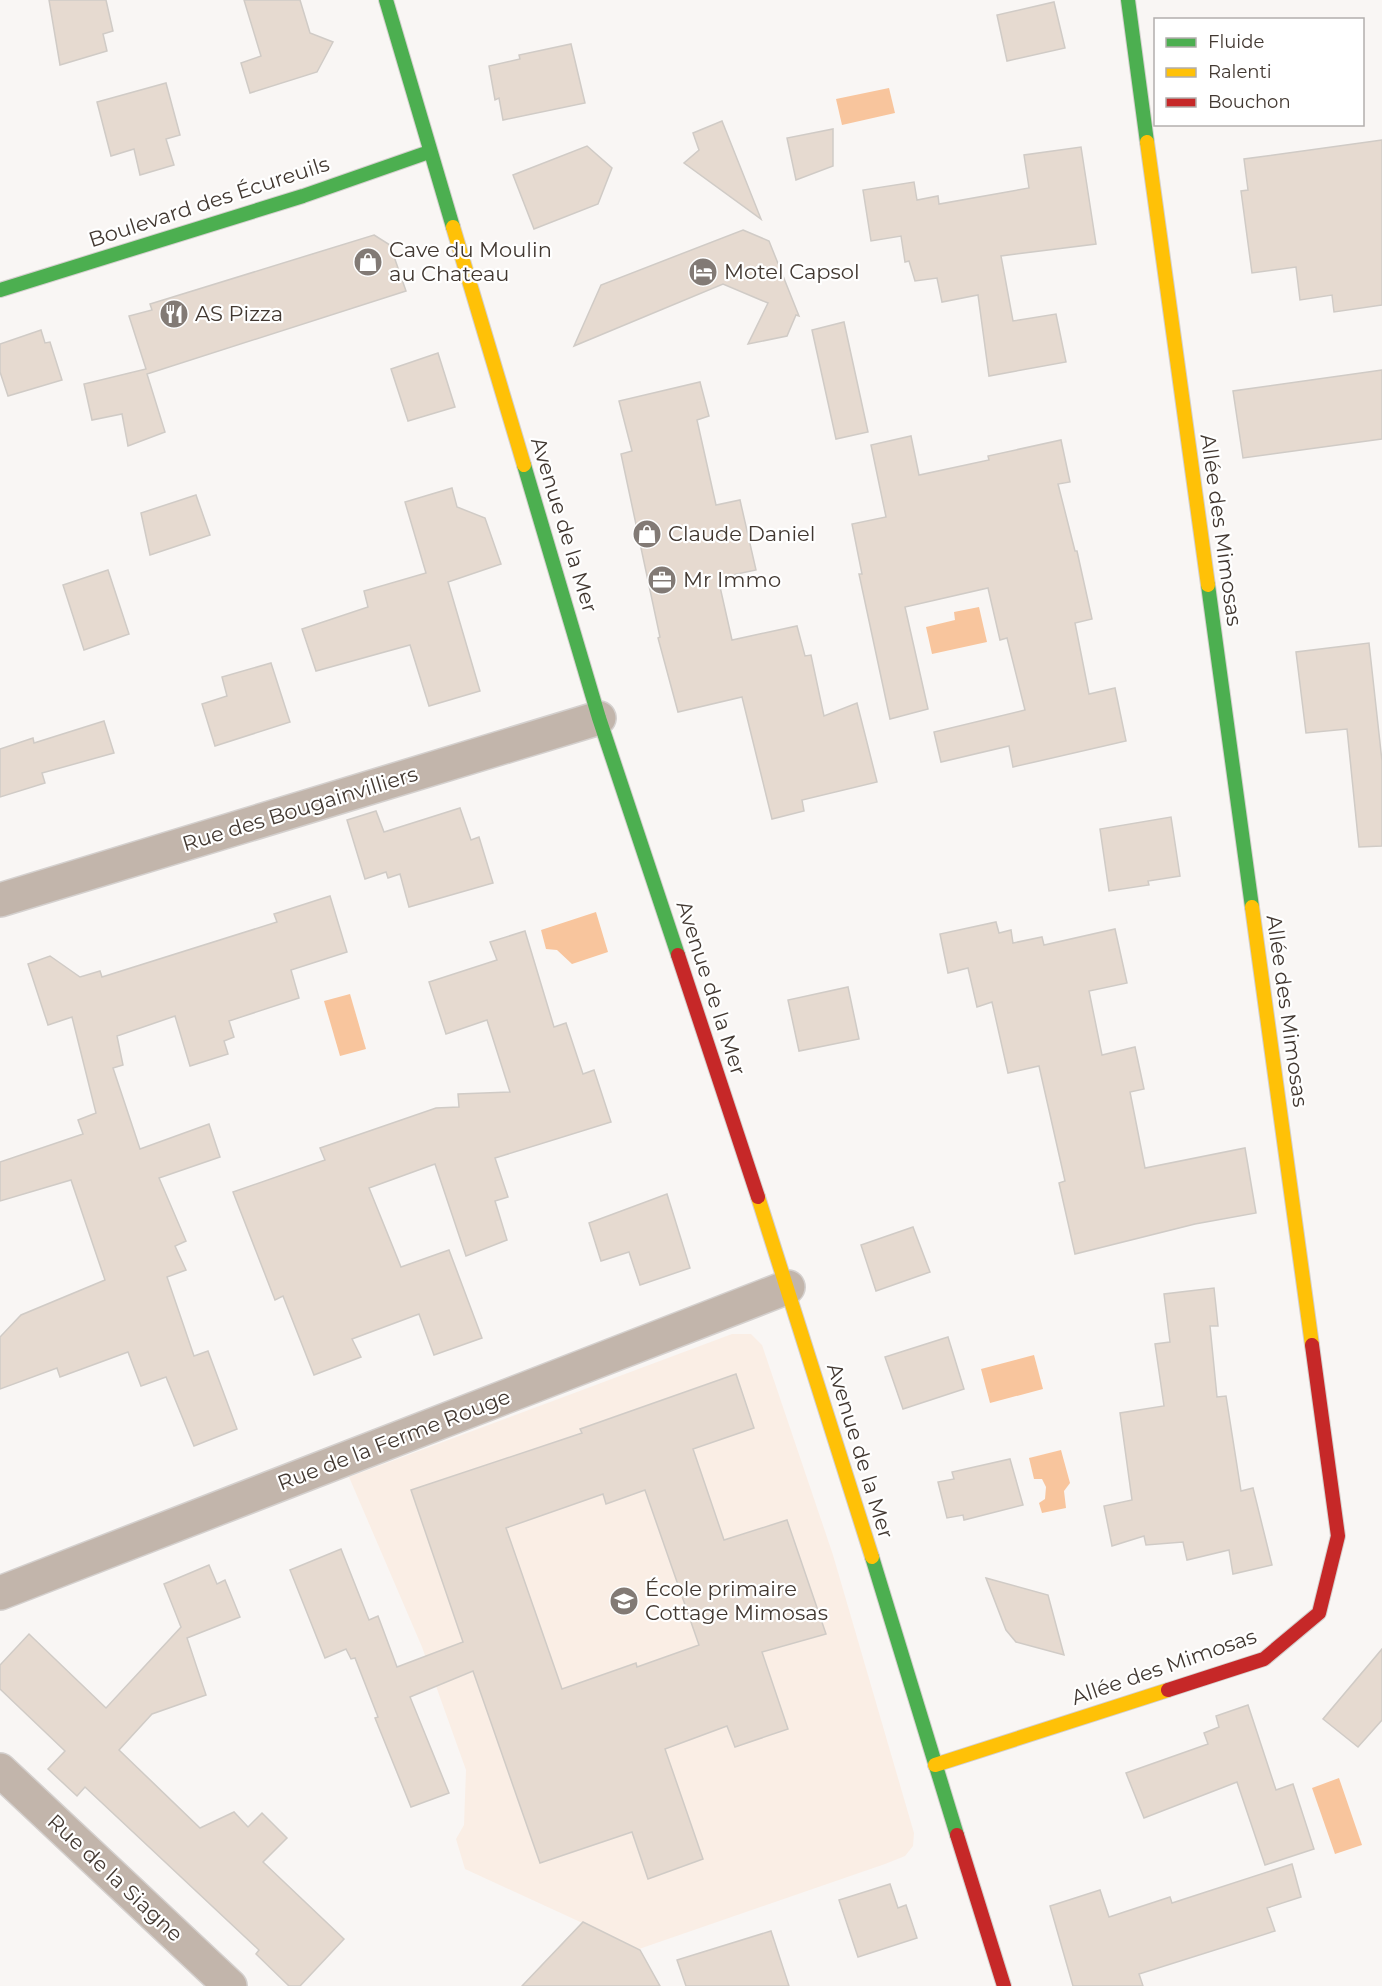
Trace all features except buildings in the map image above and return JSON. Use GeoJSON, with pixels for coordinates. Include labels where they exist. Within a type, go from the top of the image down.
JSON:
{"type":"FeatureCollection","features":[{"type":"Feature","properties":{"kind":"street","name":"Avenue de la Mer"},"geometry":{"type":"LineString","coordinates":[[386,0],[429,152],[599,718],[788,1287],[1004,1986]]}},
{"type":"Feature","properties":{"kind":"street","name":"Allée des Mimosas"},"geometry":{"type":"LineString","coordinates":[[935,1765],[1264,1659],[1319,1613],[1338,1536],[1128,0]]}},
{"type":"Feature","properties":{"kind":"street","name":"Boulevard des Écureuils"},"geometry":{"type":"LineString","coordinates":[[0,290],[303,196],[429,152]]}},
{"type":"Feature","properties":{"kind":"street","name":"Rue des Bougainvilliers"},"geometry":{"type":"LineString","coordinates":[[0,900],[599,718]]}},
{"type":"Feature","properties":{"kind":"street","name":"Rue de la Ferme Rouge"},"geometry":{"type":"LineString","coordinates":[[0,1593],[788,1287]]}},
{"type":"Feature","properties":{"kind":"street","name":"Rue de la Siagne"},"geometry":{"type":"LineString","coordinates":[[0,1770],[222,1984]]}},
{"type":"Feature","properties":{"kind":"shaded area"},"geometry":{"type":"Polygon","coordinates":[[[889,88],[895,113],[842,125],[836,99],[889,88]]]}},
{"type":"Feature","properties":{"kind":"shaded area"},"geometry":{"type":"Polygon","coordinates":[[[979,607],[987,642],[932,654],[926,627],[955,620],[954,612],[979,607]]]}},
{"type":"Feature","properties":{"kind":"shaded area"},"geometry":{"type":"Polygon","coordinates":[[[596,912],[608,952],[572,964],[557,950],[546,949],[541,930],[596,912]]]}},
{"type":"Feature","properties":{"kind":"shaded area"},"geometry":{"type":"Polygon","coordinates":[[[350,994],[366,1049],[340,1056],[324,1001],[350,994]]]}},
{"type":"Feature","properties":{"kind":"shaded area","name":"École primaire Cottage Mimosas"},"geometry":{"type":"Polygon","coordinates":[[[732,1334],[751,1334],[762,1345],[833,1555],[914,1833],[913,1846],[905,1856],[885,1864],[639,1949],[465,1869],[456,1839],[464,1825],[466,1770],[422,1647],[349,1477],[732,1334]]]}},
{"type":"Feature","properties":{"kind":"shaded area"},"geometry":{"type":"Polygon","coordinates":[[[1034,1355],[1043,1389],[990,1403],[981,1369],[1034,1355]]]}},
{"type":"Feature","properties":{"kind":"shaded area"},"geometry":{"type":"Polygon","coordinates":[[[1061,1450],[1070,1483],[1064,1491],[1066,1508],[1042,1513],[1039,1503],[1045,1499],[1046,1487],[1042,1479],[1034,1479],[1029,1458],[1061,1450]]]}},
{"type":"Feature","properties":{"kind":"shaded area"},"geometry":{"type":"Polygon","coordinates":[[[1339,1778],[1362,1845],[1335,1854],[1312,1788],[1339,1778]]]}},
{"type":"Feature","properties":{"kind":"traffic: fast"},"geometry":{"type":"LineString","coordinates":[[386,0],[453,227]]}},
{"type":"Feature","properties":{"kind":"traffic: fast"},"geometry":{"type":"LineString","coordinates":[[1128,0],[1147,142]]}},
{"type":"Feature","properties":{"kind":"traffic: fast"},"geometry":{"type":"LineString","coordinates":[[0,290],[303,196],[429,152]]}},
{"type":"Feature","properties":{"kind":"traffic: fast"},"geometry":{"type":"LineString","coordinates":[[524,465],[599,718],[678,955]]}},
{"type":"Feature","properties":{"kind":"traffic: fast"},"geometry":{"type":"LineString","coordinates":[[1208,585],[1252,907]]}},
{"type":"Feature","properties":{"kind":"traffic: fast"},"geometry":{"type":"LineString","coordinates":[[872,1557],[957,1835]]}},
{"type":"Feature","properties":{"kind":"traffic: slow"},"geometry":{"type":"LineString","coordinates":[[1147,142],[1208,585]]}},
{"type":"Feature","properties":{"kind":"traffic: slow"},"geometry":{"type":"LineString","coordinates":[[453,227],[524,465]]}},
{"type":"Feature","properties":{"kind":"traffic: slow"},"geometry":{"type":"LineString","coordinates":[[1252,907],[1312,1345]]}},
{"type":"Feature","properties":{"kind":"traffic: slow"},"geometry":{"type":"LineString","coordinates":[[758,1197],[872,1557]]}},
{"type":"Feature","properties":{"kind":"traffic: slow"},"geometry":{"type":"LineString","coordinates":[[935,1765],[1168,1690]]}},
{"type":"Feature","properties":{"kind":"traffic: jam"},"geometry":{"type":"LineString","coordinates":[[678,955],[758,1197]]}},
{"type":"Feature","properties":{"kind":"traffic: jam"},"geometry":{"type":"LineString","coordinates":[[1168,1690],[1264,1659],[1319,1613],[1338,1536],[1312,1345]]}},
{"type":"Feature","properties":{"kind":"traffic: jam"},"geometry":{"type":"LineString","coordinates":[[957,1835],[1004,1986]]}},
{"type":"Feature","properties":{"kind":"place","name":"Cave du Moulin au Chateau"},"geometry":{"type":"Point","coordinates":[368,262]}},
{"type":"Feature","properties":{"kind":"place","name":"Motel Capsol"},"geometry":{"type":"Point","coordinates":[703,272]}},
{"type":"Feature","properties":{"kind":"place","name":"AS Pizza"},"geometry":{"type":"Point","coordinates":[174,314]}},
{"type":"Feature","properties":{"kind":"place","name":"Claude Daniel"},"geometry":{"type":"Point","coordinates":[647,534]}},
{"type":"Feature","properties":{"kind":"place","name":"Mr Immo"},"geometry":{"type":"Point","coordinates":[662,580]}},
{"type":"Feature","properties":{"kind":"place","name":"École primaire Cottage Mimosas"},"geometry":{"type":"Point","coordinates":[624,1601]}}]}
